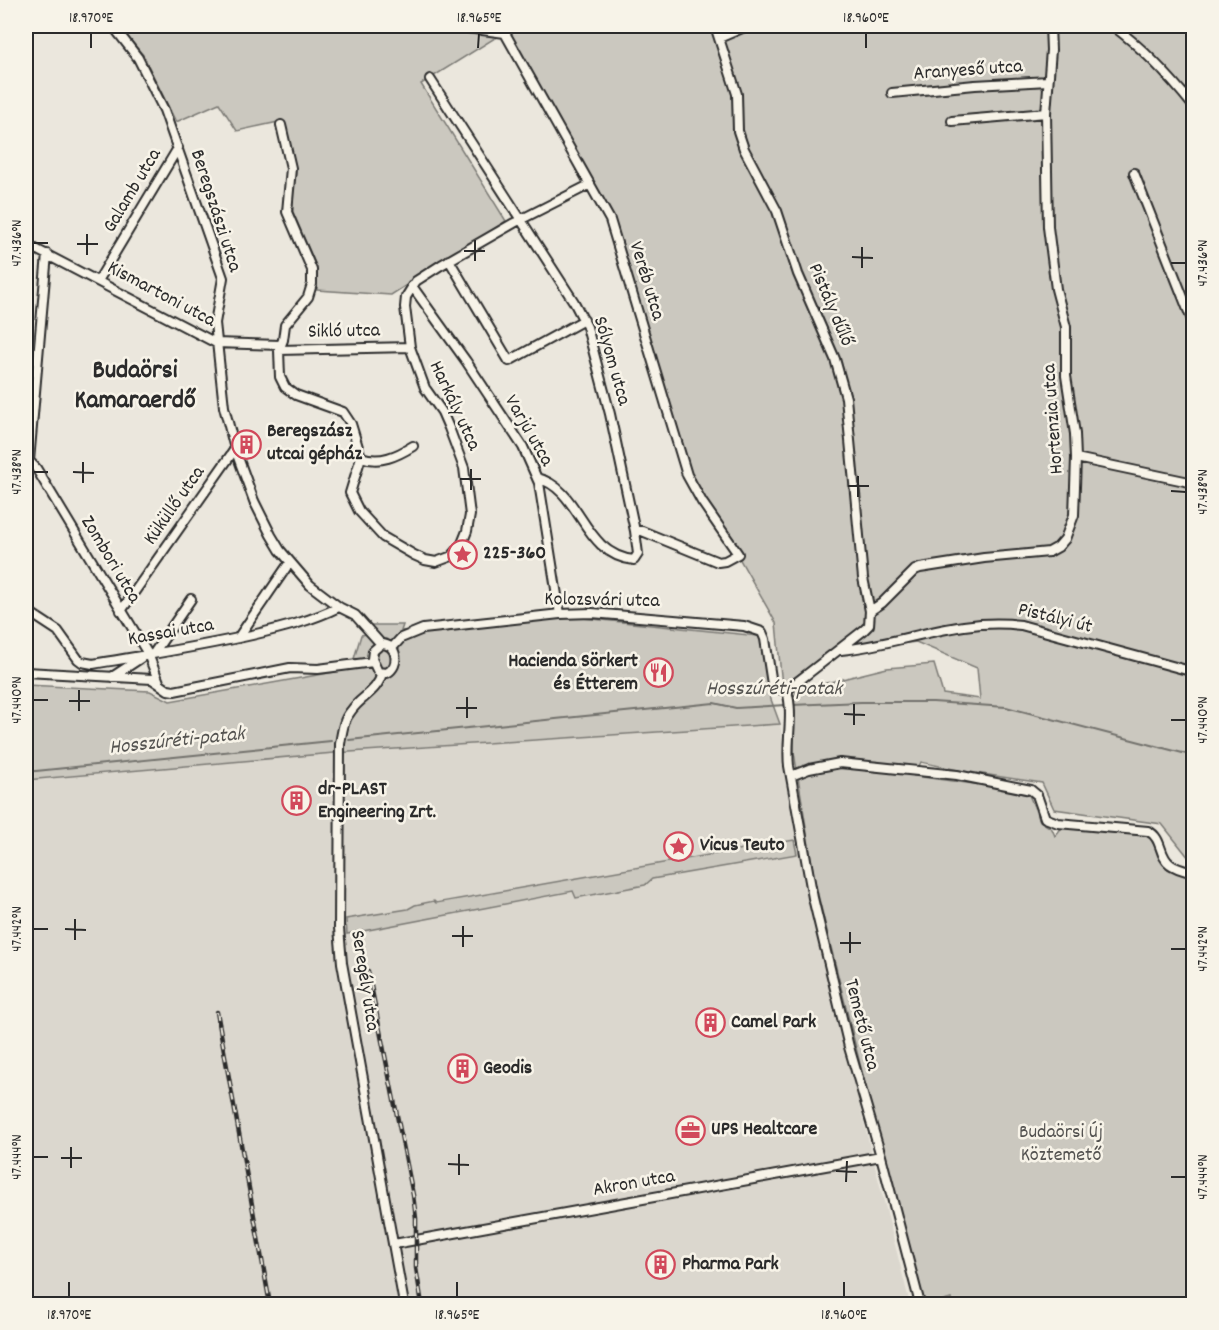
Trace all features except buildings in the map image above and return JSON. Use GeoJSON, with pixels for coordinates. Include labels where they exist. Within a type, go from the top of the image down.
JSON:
{"type":"FeatureCollection","features":[{"type":"Feature","properties":{"kind":"street","name":"Beregszászi utca"},"geometry":{"type":"LineString","coordinates":[[113,26],[138,58],[164,110],[223,278],[215,323],[224,407],[244,476],[263,520],[280,550],[310,585],[339,607],[355,615],[381,644]]}},
{"type":"Feature","properties":{"kind":"street"},"geometry":{"type":"LineString","coordinates":[[452,26],[503,29]]}},
{"type":"Feature","properties":{"kind":"street","name":"Pistály dűlő"},"geometry":{"type":"LineString","coordinates":[[715,26],[737,94],[738,131],[744,149],[777,211],[798,274],[839,372],[846,398],[863,578],[870,611]]}},
{"type":"Feature","properties":{"kind":"street"},"geometry":{"type":"LineString","coordinates":[[719,38],[747,26]]}},
{"type":"Feature","properties":{"kind":"street","name":"Hortenzia utca"},"geometry":{"type":"LineString","coordinates":[[870,611],[920,568],[984,558],[1049,552],[1065,539],[1074,515],[1075,434],[1066,376],[1066,327],[1056,289],[1048,227],[1046,113],[1051,50],[1050,26]]}},
{"type":"Feature","properties":{"kind":"street"},"geometry":{"type":"LineString","coordinates":[[1113,26],[1134,42],[1194,107]]}},
{"type":"Feature","properties":{"kind":"street","name":"Veréb utca"},"geometry":{"type":"LineString","coordinates":[[503,29],[610,220],[687,475],[702,502],[738,554],[718,562],[642,531],[635,531]]}},
{"type":"Feature","properties":{"kind":"street","name":"Sólyom utca"},"geometry":{"type":"LineString","coordinates":[[430,79],[574,302],[587,327],[610,414],[635,531],[638,554],[634,560],[622,559],[606,549],[589,532],[563,493],[548,481],[537,478]]}},
{"type":"Feature","properties":{"kind":"street","name":"Aranyeső utca"},"geometry":{"type":"LineString","coordinates":[[891,93],[1048,81]]}},
{"type":"Feature","properties":{"kind":"street"},"geometry":{"type":"LineString","coordinates":[[952,121],[1046,113]]}},
{"type":"Feature","properties":{"kind":"street"},"geometry":{"type":"LineString","coordinates":[[281,125],[291,168],[287,212],[312,270],[312,284],[308,297],[285,325],[280,347],[280,377],[285,387],[296,395],[343,412],[351,424],[361,457],[367,459],[394,458],[413,446]]}},
{"type":"Feature","properties":{"kind":"street","name":"Galamb utca"},"geometry":{"type":"LineString","coordinates":[[98,280],[178,148]]}},
{"type":"Feature","properties":{"kind":"street"},"geometry":{"type":"LineString","coordinates":[[1134,173],[1194,325]]}},
{"type":"Feature","properties":{"kind":"street"},"geometry":{"type":"LineString","coordinates":[[412,286],[449,260],[589,184]]}},
{"type":"Feature","properties":{"kind":"street","name":"Kismartoni utca"},"geometry":{"type":"LineString","coordinates":[[26,244],[216,343]]}},
{"type":"Feature","properties":{"kind":"street"},"geometry":{"type":"LineString","coordinates":[[27,461],[47,254]]}},
{"type":"Feature","properties":{"kind":"street"},"geometry":{"type":"LineString","coordinates":[[449,260],[509,361],[584,320]]}},
{"type":"Feature","properties":{"kind":"street","name":"Harkály utca"},"geometry":{"type":"LineString","coordinates":[[361,457],[350,493],[359,511],[383,537],[414,555],[436,562],[452,556],[467,531],[470,515],[464,468],[442,412],[425,388],[410,347],[405,307],[406,297],[412,286]]}},
{"type":"Feature","properties":{"kind":"street","name":"Varjú utca"},"geometry":{"type":"LineString","coordinates":[[412,286],[466,361],[523,447],[537,478],[547,523],[560,614]]}},
{"type":"Feature","properties":{"kind":"street"},"geometry":{"type":"LineString","coordinates":[[216,343],[280,347]]}},
{"type":"Feature","properties":{"kind":"street","name":"Sikló utca"},"geometry":{"type":"LineString","coordinates":[[280,347],[410,347]]}},
{"type":"Feature","properties":{"kind":"street","name":"Küküllő utca"},"geometry":{"type":"LineString","coordinates":[[121,611],[235,449]]}},
{"type":"Feature","properties":{"kind":"street"},"geometry":{"type":"LineString","coordinates":[[1076,458],[1194,483]]}},
{"type":"Feature","properties":{"kind":"street","name":"Zombori utca"},"geometry":{"type":"LineString","coordinates":[[27,461],[36,468],[121,611],[151,653],[159,682]]}},
{"type":"Feature","properties":{"kind":"street"},"geometry":{"type":"LineString","coordinates":[[238,638],[290,562]]}},
{"type":"Feature","properties":{"kind":"street"},"geometry":{"type":"LineString","coordinates":[[112,677],[151,653],[191,600]]}},
{"type":"Feature","properties":{"kind":"street","name":"Kassai utca"},"geometry":{"type":"LineString","coordinates":[[26,610],[58,631],[78,659],[93,664],[238,638],[299,624],[339,607]]}},
{"type":"Feature","properties":{"kind":"street"},"geometry":{"type":"LineString","coordinates":[[787,691],[864,630],[869,625],[870,611]]}},
{"type":"Feature","properties":{"kind":"street","name":"Kolozsvári utca"},"geometry":{"type":"LineString","coordinates":[[392,648],[400,638],[423,630],[560,614],[592,613],[744,626],[762,632],[774,688],[787,691]]}},
{"type":"Feature","properties":{"kind":"street"},"geometry":{"type":"LineString","coordinates":[[364,624],[374,651],[375,668],[382,674],[390,672],[396,664],[392,648],[381,644],[374,651]]}},
{"type":"Feature","properties":{"kind":"street","name":"Pistályi út"},"geometry":{"type":"LineString","coordinates":[[840,650],[871,646],[953,626],[1009,624],[1021,625],[1194,672]]}},
{"type":"Feature","properties":{"kind":"street"},"geometry":{"type":"LineString","coordinates":[[864,630],[871,646]]}},
{"type":"Feature","properties":{"kind":"street"},"geometry":{"type":"LineString","coordinates":[[26,672],[152,679],[168,690],[174,691],[290,668],[318,669],[373,662]]}},
{"type":"Feature","properties":{"kind":"street","name":"Seregély utca"},"geometry":{"type":"LineString","coordinates":[[382,674],[374,690],[349,712],[342,730],[339,928],[342,963],[404,1305]]}},
{"type":"Feature","properties":{"kind":"street","name":"Temető utca"},"geometry":{"type":"LineString","coordinates":[[787,691],[790,701],[788,745],[791,776],[819,921],[852,1058],[881,1156],[920,1305]]}},
{"type":"Feature","properties":{"kind":"street"},"geometry":{"type":"LineString","coordinates":[[791,776],[815,767],[857,764],[957,775],[1026,788],[1037,795],[1047,819],[1058,823],[1148,831],[1156,836],[1168,862],[1174,867],[1194,873]]}},
{"type":"Feature","properties":{"kind":"street","name":"Akron utca"},"geometry":{"type":"LineString","coordinates":[[394,1244],[881,1156]]}},
{"type":"Feature","properties":{"kind":"shaded area"},"geometry":{"type":"Polygon","coordinates":[[[780,725],[813,922],[910,1304],[26,1304],[26,780],[334,753],[780,725]]]}},
{"type":"Feature","properties":{"kind":"green space","name":"Budaörsi Új Köztemető"},"geometry":{"type":"Polygon","coordinates":[[[119,26],[1193,26],[1193,863],[1162,824],[1054,809],[1042,783],[921,762],[914,776],[989,786],[1029,795],[1040,821],[1052,829],[1055,836],[1063,826],[1149,836],[1167,869],[1193,877],[1193,1304],[952,1304],[951,1299],[925,1304],[868,1096],[815,883],[794,752],[794,696],[798,690],[887,668],[934,664],[943,694],[980,699],[977,668],[916,642],[829,653],[782,686],[776,623],[735,551],[685,474],[623,260],[590,180],[548,101],[506,31],[421,84],[506,221],[391,295],[317,290],[317,268],[293,212],[292,195],[296,173],[283,121],[237,131],[219,103],[176,122],[143,55],[119,26]]]}},
{"type":"Feature","properties":{"kind":"green space"},"geometry":{"type":"Polygon","coordinates":[[[563,616],[759,636],[762,641],[769,694],[780,724],[334,753],[26,780],[26,685],[150,691],[170,701],[351,669],[361,635],[375,633],[371,625],[403,625],[401,631],[563,616]]]}},
{"type":"Feature","properties":{"kind":"green space"},"geometry":{"type":"Polygon","coordinates":[[[794,840],[797,854],[652,879],[645,885],[576,898],[573,891],[347,934],[346,919],[408,909],[434,901],[436,903],[794,840]]]}},
{"type":"Feature","properties":{"kind":"waterway","name":"Hosszúréti-patak"},"geometry":{"type":"LineString","coordinates":[[792,705],[933,702],[1006,707],[1194,756]]}},
{"type":"Feature","properties":{"kind":"waterway","name":"Hosszúréti-patak"},"geometry":{"type":"LineString","coordinates":[[349,740],[714,703],[736,708],[786,705]]}},
{"type":"Feature","properties":{"kind":"waterway","name":"Hosszúréti-patak"},"geometry":{"type":"LineString","coordinates":[[26,772],[331,741]]}},
{"type":"Feature","properties":{"kind":"railway"},"geometry":{"type":"LineString","coordinates":[[368,971],[413,1195],[416,1218],[416,1268],[422,1304]]}},
{"type":"Feature","properties":{"kind":"railway"},"geometry":{"type":"LineString","coordinates":[[217,1012],[270,1304]]}},
{"type":"Feature","properties":{"kind":"place","name":"Beregszász utcai gépház"},"geometry":{"type":"Point","coordinates":[246,444]}},
{"type":"Feature","properties":{"kind":"place","name":"225-360"},"geometry":{"type":"Point","coordinates":[462,554]}},
{"type":"Feature","properties":{"kind":"place","name":"Hacienda Sörkert és Étterem"},"geometry":{"type":"Point","coordinates":[659,673]}},
{"type":"Feature","properties":{"kind":"place","name":"dr-PLAST Engineering Zrt."},"geometry":{"type":"Point","coordinates":[297,801]}},
{"type":"Feature","properties":{"kind":"place","name":"Vicus Teuto"},"geometry":{"type":"Point","coordinates":[679,846]}},
{"type":"Feature","properties":{"kind":"place","name":"Camel Park"},"geometry":{"type":"Point","coordinates":[710,1023]}},
{"type":"Feature","properties":{"kind":"place","name":"Geodis"},"geometry":{"type":"Point","coordinates":[462,1069]}},
{"type":"Feature","properties":{"kind":"place","name":"UPS Healtcare"},"geometry":{"type":"Point","coordinates":[690,1130]}},
{"type":"Feature","properties":{"kind":"place","name":"Pharma Park"},"geometry":{"type":"Point","coordinates":[661,1265]}},
{"type":"Feature","properties":{"kind":"district","name":"Budaörsi Kamaraerdő"},"geometry":{"type":"Point","coordinates":[135,386]}}]}
